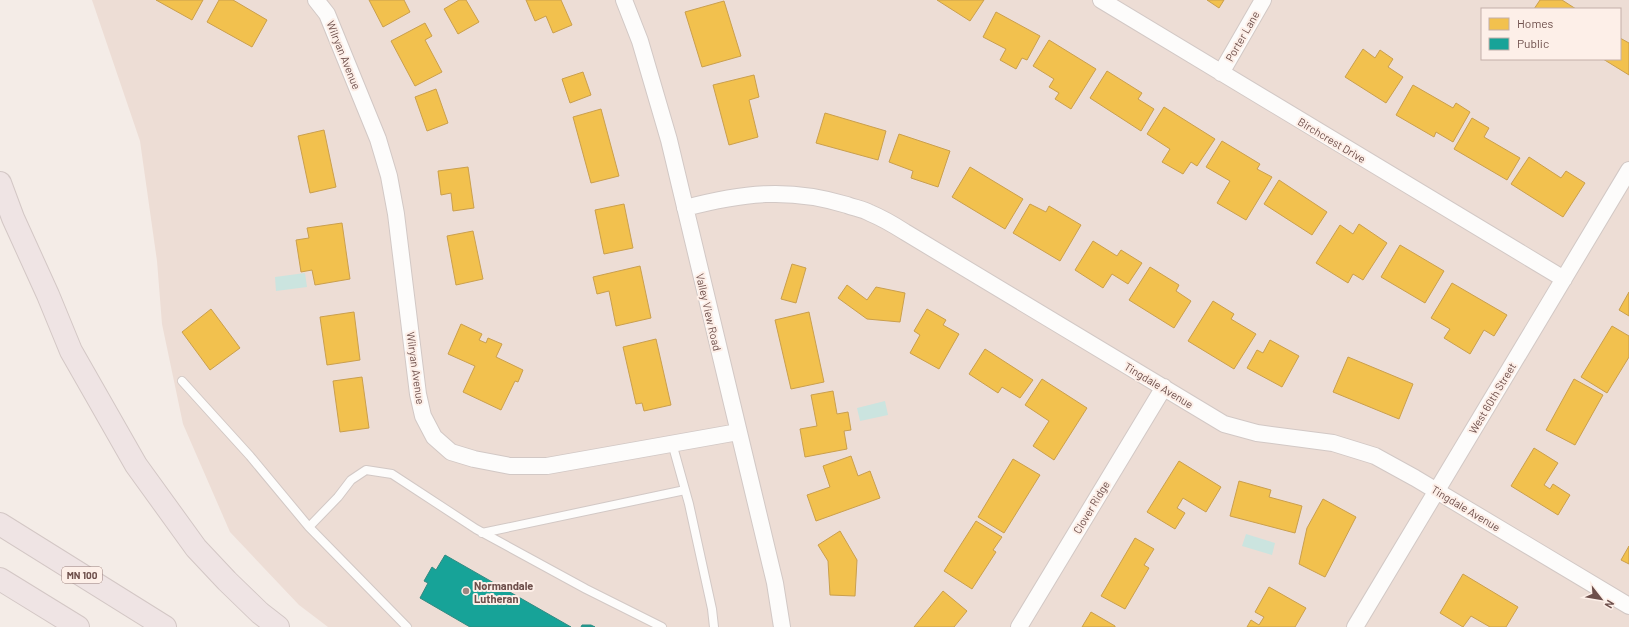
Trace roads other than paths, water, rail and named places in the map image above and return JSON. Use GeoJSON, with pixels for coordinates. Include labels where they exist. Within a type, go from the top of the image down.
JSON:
{"type":"FeatureCollection","features":[{"type":"Feature","properties":{"kind":"highway"},"geometry":{"type":"LineString","coordinates":[[0,183],[13,218],[48,295],[71,351],[136,465],[196,548],[260,613],[278,627]]}},
{"type":"Feature","properties":{"kind":"highway","name":"MN 100"},"geometry":{"type":"LineString","coordinates":[[0,524],[165,627]]}},
{"type":"Feature","properties":{"kind":"highway"},"geometry":{"type":"LineString","coordinates":[[0,579],[78,627]]}},
{"type":"Feature","properties":{"kind":"street","name":"Wilryan Avenue"},"geometry":{"type":"LineString","coordinates":[[316,0],[327,14],[378,138],[389,176],[396,214],[418,394],[423,416],[434,437],[452,452],[474,459],[510,466],[548,466],[738,432]]}},
{"type":"Feature","properties":{"kind":"street","name":"Valley View Road"},"geometry":{"type":"LineString","coordinates":[[624,0],[640,41],[669,140],[775,583],[782,627]]}},
{"type":"Feature","properties":{"kind":"street","name":"Birchcrest Drive"},"geometry":{"type":"LineString","coordinates":[[1101,0],[1564,279]]}},
{"type":"Feature","properties":{"kind":"street","name":"Porter Lane"},"geometry":{"type":"LineString","coordinates":[[1221,73],[1263,0]]}},
{"type":"Feature","properties":{"kind":"street","name":"West 60th Street"},"geometry":{"type":"LineString","coordinates":[[1355,627],[1629,170]]}},
{"type":"Feature","properties":{"kind":"street","name":"Tingdale Avenue"},"geometry":{"type":"LineString","coordinates":[[685,208],[714,200],[753,194],[793,193],[833,201],[870,212],[1224,424],[1257,433],[1333,443],[1375,456],[1437,491],[1629,606]]}},
{"type":"Feature","properties":{"kind":"street","name":"Clover Ridge"},"geometry":{"type":"LineString","coordinates":[[1019,627],[1164,387]]}},
{"type":"Feature","properties":{"kind":"lane"},"geometry":{"type":"LineString","coordinates":[[182,381],[250,456],[310,527],[407,627]]}},
{"type":"Feature","properties":{"kind":"lane"},"geometry":{"type":"LineString","coordinates":[[672,444],[685,490],[712,609],[714,627]]}},
{"type":"Feature","properties":{"kind":"lane"},"geometry":{"type":"LineString","coordinates":[[310,527],[338,497],[351,480],[366,470],[392,474],[482,533],[586,589],[662,627]]}},
{"type":"Feature","properties":{"kind":"lane"},"geometry":{"type":"LineString","coordinates":[[482,533],[685,490]]}},
{"type":"Feature","properties":{"kind":"water"},"geometry":{"type":"Polygon","coordinates":[[[305,273],[307,287],[276,291],[275,277],[305,273]]]}},
{"type":"Feature","properties":{"kind":"water"},"geometry":{"type":"Polygon","coordinates":[[[885,401],[888,415],[860,421],[857,408],[885,401]]]}},
{"type":"Feature","properties":{"kind":"water"},"geometry":{"type":"Polygon","coordinates":[[[1246,534],[1275,543],[1272,555],[1242,546],[1246,534]]]}},
{"type":"Feature","properties":{"kind":"place","name":"Normandale Lutheran"},"geometry":{"type":"Point","coordinates":[466,591]}}]}
